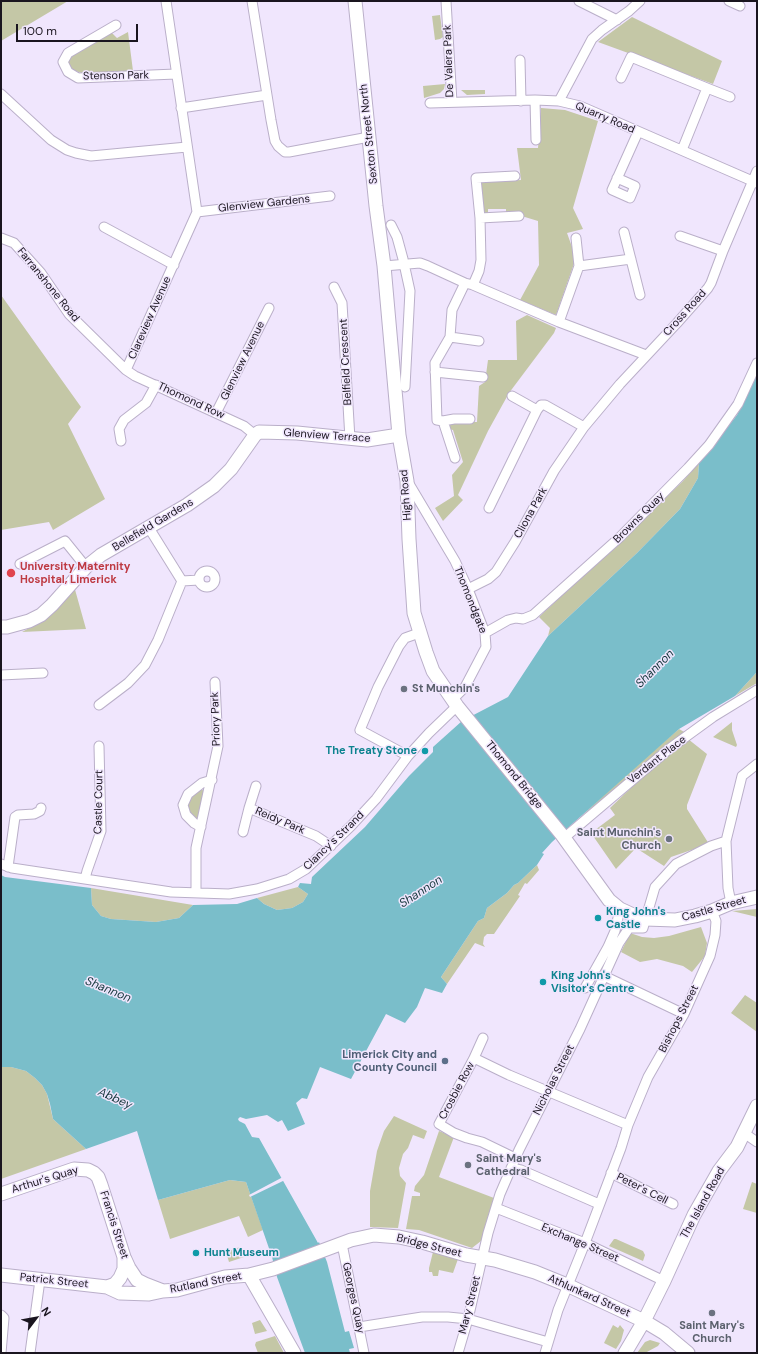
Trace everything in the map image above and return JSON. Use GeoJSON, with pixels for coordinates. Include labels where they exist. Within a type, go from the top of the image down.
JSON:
{"type":"FeatureCollection","features":[{"type":"Feature","properties":{"kind":"main road","name":"Sexton Street North"},"geometry":{"type":"LineString","coordinates":[[355,1],[384,266]]}},
{"type":"Feature","properties":{"kind":"main road","name":"High Road"},"geometry":{"type":"LineString","coordinates":[[384,266],[399,435],[407,481],[413,501],[409,539],[414,613],[419,633],[433,671],[458,706]]}},
{"type":"Feature","properties":{"kind":"main road","name":"Glenview Terrace"},"geometry":{"type":"LineString","coordinates":[[255,435],[260,432],[297,433],[367,440],[399,435]]}},
{"type":"Feature","properties":{"kind":"main road","name":"Bellefield Gardens"},"geometry":{"type":"LineString","coordinates":[[1,627],[7,627],[29,621],[42,615],[86,567],[101,555],[187,505],[214,486],[232,469],[255,435]]}},
{"type":"Feature","properties":{"kind":"main road","name":"Thomond Bridge"},"geometry":{"type":"LineString","coordinates":[[458,706],[563,836]]}},
{"type":"Feature","properties":{"kind":"main road","name":"Castle Street"},"geometry":{"type":"LineString","coordinates":[[563,836],[609,900],[620,909],[645,919],[675,920],[695,916],[731,903],[757,897]]}},
{"type":"Feature","properties":{"kind":"main road","name":"The Island Road"},"geometry":{"type":"LineString","coordinates":[[625,1353],[644,1321],[694,1215],[719,1171],[737,1147],[757,1106]]}},
{"type":"Feature","properties":{"kind":"main road","name":"Arthur's Quay"},"geometry":{"type":"LineString","coordinates":[[1,1194],[74,1169],[88,1170]]}},
{"type":"Feature","properties":{"kind":"main road","name":"Francis Street"},"geometry":{"type":"LineString","coordinates":[[88,1170],[98,1176],[124,1257],[129,1268],[137,1280],[163,1291]]}},
{"type":"Feature","properties":{"kind":"main road","name":"Bridge Street"},"geometry":{"type":"LineString","coordinates":[[249,1275],[274,1269],[336,1246],[374,1235],[399,1237],[466,1255],[482,1257]]}},
{"type":"Feature","properties":{"kind":"main road"},"geometry":{"type":"LineString","coordinates":[[108,1287],[115,1284],[120,1278],[124,1269],[124,1257]]}},
{"type":"Feature","properties":{"kind":"main road","name":"Athlunkard Street"},"geometry":{"type":"LineString","coordinates":[[482,1257],[530,1270],[568,1285],[644,1321],[664,1333],[688,1353]]}},
{"type":"Feature","properties":{"kind":"main road","name":"Patrick Street"},"geometry":{"type":"LineString","coordinates":[[1,1275],[108,1287],[124,1293],[149,1294],[163,1291]]}},
{"type":"Feature","properties":{"kind":"main road"},"geometry":{"type":"LineString","coordinates":[[249,1275],[294,1353]]}},
{"type":"Feature","properties":{"kind":"main road","name":"Rutland Street"},"geometry":{"type":"LineString","coordinates":[[163,1291],[176,1290],[225,1277],[249,1275]]}},
{"type":"Feature","properties":{"kind":"street"},"geometry":{"type":"LineString","coordinates":[[104,227],[174,265],[197,212],[166,1]]}},
{"type":"Feature","properties":{"kind":"street"},"geometry":{"type":"LineString","coordinates":[[252,1],[260,42],[275,141],[278,146],[285,152],[289,152],[369,137]]}},
{"type":"Feature","properties":{"kind":"street","name":"De Valera Park"},"geometry":{"type":"LineString","coordinates":[[430,103],[452,102],[446,1]]}},
{"type":"Feature","properties":{"kind":"street"},"geometry":{"type":"LineString","coordinates":[[579,1],[617,20]]}},
{"type":"Feature","properties":{"kind":"street"},"geometry":{"type":"LineString","coordinates":[[559,101],[592,40],[602,30],[629,11],[640,1]]}},
{"type":"Feature","properties":{"kind":"street"},"geometry":{"type":"LineString","coordinates":[[729,1],[740,6]]}},
{"type":"Feature","properties":{"kind":"street","name":"Stenson Park"},"geometry":{"type":"LineString","coordinates":[[116,25],[68,53],[63,62],[68,72],[78,78],[176,74]]}},
{"type":"Feature","properties":{"kind":"street"},"geometry":{"type":"LineString","coordinates":[[621,78],[631,57],[730,97]]}},
{"type":"Feature","properties":{"kind":"street"},"geometry":{"type":"LineString","coordinates":[[520,60],[521,101]]}},
{"type":"Feature","properties":{"kind":"street"},"geometry":{"type":"LineString","coordinates":[[682,150],[708,88]]}},
{"type":"Feature","properties":{"kind":"street"},"geometry":{"type":"LineString","coordinates":[[1,94],[51,140],[67,150],[76,153],[91,156],[187,147]]}},
{"type":"Feature","properties":{"kind":"street"},"geometry":{"type":"LineString","coordinates":[[181,108],[267,95]]}},
{"type":"Feature","properties":{"kind":"street"},"geometry":{"type":"LineString","coordinates":[[535,100],[536,140]]}},
{"type":"Feature","properties":{"kind":"street","name":"Quarry Road"},"geometry":{"type":"LineString","coordinates":[[452,102],[535,100],[559,101],[580,106],[755,182]]}},
{"type":"Feature","properties":{"kind":"street"},"geometry":{"type":"LineString","coordinates":[[617,178],[638,132]]}},
{"type":"Feature","properties":{"kind":"street","name":"Cross Road"},"geometry":{"type":"LineString","coordinates":[[646,355],[678,323],[711,284],[723,251],[755,182],[757,171]]}},
{"type":"Feature","properties":{"kind":"street"},"geometry":{"type":"LineString","coordinates":[[470,419],[454,418],[443,421],[437,420],[435,363],[450,337],[452,310],[479,271],[481,260],[480,218],[476,178],[515,176]]}},
{"type":"Feature","properties":{"kind":"street","name":"Glenview Gardens"},"geometry":{"type":"LineString","coordinates":[[197,212],[330,196]]}},
{"type":"Feature","properties":{"kind":"street"},"geometry":{"type":"LineString","coordinates":[[480,218],[519,216]]}},
{"type":"Feature","properties":{"kind":"street"},"geometry":{"type":"LineString","coordinates":[[391,225],[397,237],[410,291],[405,387]]}},
{"type":"Feature","properties":{"kind":"street"},"geometry":{"type":"LineString","coordinates":[[624,232],[640,295]]}},
{"type":"Feature","properties":{"kind":"street"},"geometry":{"type":"LineString","coordinates":[[680,236],[723,251]]}},
{"type":"Feature","properties":{"kind":"street","name":"Farranshone Road"},"geometry":{"type":"LineString","coordinates":[[1,238],[14,243],[41,273],[69,314],[126,370]]}},
{"type":"Feature","properties":{"kind":"street"},"geometry":{"type":"LineString","coordinates":[[558,322],[579,266],[576,238]]}},
{"type":"Feature","properties":{"kind":"street"},"geometry":{"type":"LineString","coordinates":[[579,266],[631,259]]}},
{"type":"Feature","properties":{"kind":"street"},"geometry":{"type":"LineString","coordinates":[[384,266],[420,263],[558,322],[646,355]]}},
{"type":"Feature","properties":{"kind":"street","name":"Clareview Avenue"},"geometry":{"type":"LineString","coordinates":[[126,370],[174,265]]}},
{"type":"Feature","properties":{"kind":"street","name":"Belfield Crescent"},"geometry":{"type":"LineString","coordinates":[[334,287],[342,303],[350,439]]}},
{"type":"Feature","properties":{"kind":"street","name":"Glenview Avenue"},"geometry":{"type":"LineString","coordinates":[[216,414],[269,308]]}},
{"type":"Feature","properties":{"kind":"street"},"geometry":{"type":"LineString","coordinates":[[450,337],[479,341]]}},
{"type":"Feature","properties":{"kind":"street","name":"Cliona Park"},"geometry":{"type":"LineString","coordinates":[[468,589],[488,579],[496,572],[515,542],[554,472],[584,427],[646,355]]}},
{"type":"Feature","properties":{"kind":"street","name":"Browns Quay"},"geometry":{"type":"LineString","coordinates":[[485,633],[508,620],[516,618],[523,619],[533,615],[620,537],[709,445],[738,404],[757,363]]}},
{"type":"Feature","properties":{"kind":"street","name":"Thomond Row"},"geometry":{"type":"LineString","coordinates":[[126,370],[244,426],[255,435]]}},
{"type":"Feature","properties":{"kind":"street"},"geometry":{"type":"LineString","coordinates":[[435,372],[483,376]]}},
{"type":"Feature","properties":{"kind":"street"},"geometry":{"type":"LineString","coordinates":[[121,441],[119,429],[124,420],[146,403],[156,385]]}},
{"type":"Feature","properties":{"kind":"street"},"geometry":{"type":"LineString","coordinates":[[512,396],[537,410]]}},
{"type":"Feature","properties":{"kind":"street"},"geometry":{"type":"LineString","coordinates":[[489,508],[537,410],[541,405],[545,405],[584,427]]}},
{"type":"Feature","properties":{"kind":"street"},"geometry":{"type":"LineString","coordinates":[[443,421],[455,458]]}},
{"type":"Feature","properties":{"kind":"street","name":"Thomondgate"},"geometry":{"type":"LineString","coordinates":[[413,501],[454,561],[468,589],[485,633],[486,647],[465,687],[458,706]]}},
{"type":"Feature","properties":{"kind":"street"},"geometry":{"type":"LineString","coordinates":[[149,528],[182,581]]}},
{"type":"Feature","properties":{"kind":"street"},"geometry":{"type":"LineString","coordinates":[[20,564],[65,541],[86,567]]}},
{"type":"Feature","properties":{"kind":"street"},"geometry":{"type":"LineString","coordinates":[[182,581],[199,580]]}},
{"type":"Feature","properties":{"kind":"street"},"geometry":{"type":"LineString","coordinates":[[99,705],[128,683],[145,665],[158,640],[182,581]]}},
{"type":"Feature","properties":{"kind":"street"},"geometry":{"type":"LineString","coordinates":[[408,756],[360,730],[378,687],[399,646],[405,638],[419,633]]}},
{"type":"Feature","properties":{"kind":"street"},"geometry":{"type":"LineString","coordinates":[[1,675],[43,673]]}},
{"type":"Feature","properties":{"kind":"street","name":"Priory Park"},"geometry":{"type":"LineString","coordinates":[[196,893],[196,848],[212,780],[218,746],[214,682]]}},
{"type":"Feature","properties":{"kind":"street","name":"Verdant Place"},"geometry":{"type":"LineString","coordinates":[[563,836],[649,765],[695,730],[757,690]]}},
{"type":"Feature","properties":{"kind":"street","name":"Clancy's Strand"},"geometry":{"type":"LineString","coordinates":[[4,865],[34,872],[171,892],[229,894],[257,889],[289,879],[306,869],[331,846],[369,807],[408,756],[429,733],[458,706]]}},
{"type":"Feature","properties":{"kind":"street","name":"Castle Court"},"geometry":{"type":"LineString","coordinates":[[85,879],[86,871],[101,831],[99,746]]}},
{"type":"Feature","properties":{"kind":"street"},"geometry":{"type":"LineString","coordinates":[[731,903],[728,888],[726,841],[742,776],[757,764]]}},
{"type":"Feature","properties":{"kind":"street"},"geometry":{"type":"LineString","coordinates":[[201,827],[194,824],[186,815],[183,805],[188,794],[202,783],[212,780]]}},
{"type":"Feature","properties":{"kind":"street","name":"Reidy Park"},"geometry":{"type":"LineString","coordinates":[[256,786],[249,808],[316,836],[331,846]]}},
{"type":"Feature","properties":{"kind":"street"},"geometry":{"type":"LineString","coordinates":[[4,865],[16,814],[34,814],[40,811],[41,808]]}},
{"type":"Feature","properties":{"kind":"street"},"geometry":{"type":"LineString","coordinates":[[242,832],[249,808]]}},
{"type":"Feature","properties":{"kind":"street"},"geometry":{"type":"LineString","coordinates":[[645,919],[655,887],[676,864],[711,846],[726,841]]}},
{"type":"Feature","properties":{"kind":"street"},"geometry":{"type":"LineString","coordinates":[[585,988],[608,947],[615,931],[620,909]]}},
{"type":"Feature","properties":{"kind":"street","name":"Bishops Street"},"geometry":{"type":"LineString","coordinates":[[599,1204],[628,1125],[648,1077],[684,1014],[710,956],[715,935],[716,921],[712,911]]}},
{"type":"Feature","properties":{"kind":"street","name":"Nicholas Street"},"geometry":{"type":"LineString","coordinates":[[482,1257],[500,1194],[517,1154],[580,1029],[619,943],[629,928],[643,928],[645,919]]}},
{"type":"Feature","properties":{"kind":"street"},"geometry":{"type":"LineString","coordinates":[[604,976],[684,1014]]}},
{"type":"Feature","properties":{"kind":"street","name":"Crosbie Row"},"geometry":{"type":"LineString","coordinates":[[483,1038],[439,1124],[454,1133],[517,1154]]}},
{"type":"Feature","properties":{"kind":"street"},"geometry":{"type":"LineString","coordinates":[[474,1058],[509,1075],[628,1125]]}},
{"type":"Feature","properties":{"kind":"street"},"geometry":{"type":"LineString","coordinates":[[744,1133],[757,1142]]}},
{"type":"Feature","properties":{"kind":"street"},"geometry":{"type":"LineString","coordinates":[[511,1168],[521,1170],[599,1204],[568,1285],[545,1353]]}},
{"type":"Feature","properties":{"kind":"street","name":"Peter's Cell"},"geometry":{"type":"LineString","coordinates":[[611,1173],[673,1204]]}},
{"type":"Feature","properties":{"kind":"street","name":"Exchange Street"},"geometry":{"type":"LineString","coordinates":[[496,1208],[585,1243],[664,1280]]}},
{"type":"Feature","properties":{"kind":"street","name":"Georges Quay"},"geometry":{"type":"LineString","coordinates":[[336,1246],[359,1327],[364,1353]]}},
{"type":"Feature","properties":{"kind":"street","name":"Mary Street"},"geometry":{"type":"LineString","coordinates":[[458,1353],[468,1319],[482,1257]]}},
{"type":"Feature","properties":{"kind":"street"},"geometry":{"type":"LineString","coordinates":[[30,1353],[40,1280]]}},
{"type":"Feature","properties":{"kind":"street"},"geometry":{"type":"LineString","coordinates":[[1,1315],[4,1318],[1,1353]]}},
{"type":"Feature","properties":{"kind":"street"},"geometry":{"type":"LineString","coordinates":[[359,1327],[427,1316],[448,1317],[468,1319],[548,1342]]}},
{"type":"Feature","properties":{"kind":"green space"},"geometry":{"type":"Polygon","coordinates":[[[1,1],[68,1],[1,41],[1,1]]]}},
{"type":"Feature","properties":{"kind":"green space"},"geometry":{"type":"Polygon","coordinates":[[[440,15],[443,37],[435,40],[432,16],[440,15]]]}},
{"type":"Feature","properties":{"kind":"green space"},"geometry":{"type":"Polygon","coordinates":[[[632,17],[722,61],[713,84],[598,42],[632,17]]]}},
{"type":"Feature","properties":{"kind":"green space"},"geometry":{"type":"Polygon","coordinates":[[[128,32],[133,71],[82,73],[72,70],[68,65],[70,56],[109,34],[112,33],[117,38],[128,32]]]}},
{"type":"Feature","properties":{"kind":"green space"},"geometry":{"type":"Polygon","coordinates":[[[445,84],[444,89],[440,93],[424,98],[423,86],[445,84]]]}},
{"type":"Feature","properties":{"kind":"green space"},"geometry":{"type":"Polygon","coordinates":[[[461,90],[485,90],[485,94],[467,95],[461,90]]]}},
{"type":"Feature","properties":{"kind":"green space"},"geometry":{"type":"Polygon","coordinates":[[[541,108],[565,110],[598,121],[573,208],[583,229],[567,233],[576,258],[556,315],[520,300],[539,265],[538,221],[515,214],[506,213],[506,209],[488,209],[488,213],[482,213],[480,182],[521,180],[517,148],[538,148],[541,108]]]}},
{"type":"Feature","properties":{"kind":"green space"},"geometry":{"type":"Polygon","coordinates":[[[1,295],[81,407],[68,424],[105,499],[53,530],[49,522],[1,530],[1,295]]]}},
{"type":"Feature","properties":{"kind":"green space"},"geometry":{"type":"Polygon","coordinates":[[[527,315],[556,328],[554,333],[509,393],[488,431],[458,495],[463,500],[443,521],[435,508],[454,496],[452,475],[463,462],[453,430],[449,429],[451,422],[477,422],[479,386],[485,382],[488,360],[517,360],[516,321],[527,315]]]}},
{"type":"Feature","properties":{"kind":"green space"},"geometry":{"type":"Polygon","coordinates":[[[699,463],[698,478],[680,509],[637,553],[548,636],[550,628],[539,617],[682,482],[699,463]]]}},
{"type":"Feature","properties":{"kind":"green space"},"geometry":{"type":"Polygon","coordinates":[[[74,586],[86,629],[22,632],[49,617],[74,586]]]}},
{"type":"Feature","properties":{"kind":"green space"},"geometry":{"type":"Polygon","coordinates":[[[757,672],[757,683],[735,696],[756,673],[757,672]]]}},
{"type":"Feature","properties":{"kind":"green space"},"geometry":{"type":"Polygon","coordinates":[[[732,722],[732,730],[737,745],[736,747],[713,737],[732,722]]]}},
{"type":"Feature","properties":{"kind":"green space"},"geometry":{"type":"Polygon","coordinates":[[[679,729],[686,733],[580,817],[647,756],[679,729]]]}},
{"type":"Feature","properties":{"kind":"green space"},"geometry":{"type":"Polygon","coordinates":[[[688,739],[707,754],[687,805],[687,809],[709,844],[671,857],[664,866],[636,848],[616,869],[591,833],[615,815],[610,808],[636,783],[688,739]]]}},
{"type":"Feature","properties":{"kind":"green space"},"geometry":{"type":"Polygon","coordinates":[[[200,788],[205,792],[199,818],[196,820],[190,813],[187,805],[189,797],[200,788]]]}},
{"type":"Feature","properties":{"kind":"green space"},"geometry":{"type":"Polygon","coordinates":[[[537,865],[539,870],[527,884],[525,883],[518,895],[520,896],[494,934],[487,934],[484,937],[483,944],[485,947],[475,943],[447,984],[441,977],[478,921],[484,918],[487,908],[507,893],[537,865]]]}},
{"type":"Feature","properties":{"kind":"green space"},"geometry":{"type":"Polygon","coordinates":[[[298,887],[308,894],[303,902],[292,908],[277,910],[264,904],[257,898],[298,887]]]}},
{"type":"Feature","properties":{"kind":"green space"},"geometry":{"type":"Polygon","coordinates":[[[91,888],[193,905],[179,918],[156,922],[111,919],[101,916],[92,905],[91,888]]]}},
{"type":"Feature","properties":{"kind":"green space"},"geometry":{"type":"Polygon","coordinates":[[[757,909],[757,917],[732,911],[757,909]]]}},
{"type":"Feature","properties":{"kind":"green space"},"geometry":{"type":"Polygon","coordinates":[[[701,927],[707,943],[705,956],[692,972],[683,966],[657,959],[640,962],[621,952],[630,933],[642,937],[654,938],[669,936],[701,927]]]}},
{"type":"Feature","properties":{"kind":"green space"},"geometry":{"type":"Polygon","coordinates":[[[745,995],[757,1003],[757,1032],[731,1013],[745,995]]]}},
{"type":"Feature","properties":{"kind":"green space"},"geometry":{"type":"Polygon","coordinates":[[[1,1067],[11,1067],[26,1071],[35,1078],[42,1085],[47,1094],[53,1119],[86,1149],[1,1179],[1,1067]]]}},
{"type":"Feature","properties":{"kind":"green space"},"geometry":{"type":"Polygon","coordinates":[[[394,1116],[427,1131],[424,1139],[413,1135],[408,1148],[403,1154],[399,1168],[400,1176],[406,1183],[398,1228],[370,1227],[370,1191],[377,1151],[384,1131],[394,1116]]]}},
{"type":"Feature","properties":{"kind":"green space"},"geometry":{"type":"Polygon","coordinates":[[[439,1131],[454,1137],[439,1177],[494,1198],[481,1241],[472,1248],[419,1230],[406,1229],[412,1196],[420,1196],[420,1193],[414,1191],[415,1186],[424,1175],[439,1131]]]}},
{"type":"Feature","properties":{"kind":"green space"},"geometry":{"type":"Polygon","coordinates":[[[230,1180],[246,1182],[263,1230],[248,1237],[239,1216],[170,1239],[158,1200],[230,1180]]]}},
{"type":"Feature","properties":{"kind":"green space"},"geometry":{"type":"Polygon","coordinates":[[[752,1182],[757,1184],[757,1213],[743,1209],[752,1182]]]}},
{"type":"Feature","properties":{"kind":"green space"},"geometry":{"type":"Polygon","coordinates":[[[614,1239],[643,1251],[645,1255],[643,1261],[609,1246],[614,1239]]]}},
{"type":"Feature","properties":{"kind":"green space"},"geometry":{"type":"Polygon","coordinates":[[[240,1247],[244,1257],[229,1262],[226,1252],[240,1247]]]}},
{"type":"Feature","properties":{"kind":"green space"},"geometry":{"type":"Polygon","coordinates":[[[433,1252],[458,1259],[453,1273],[439,1270],[438,1276],[433,1276],[432,1272],[429,1272],[433,1252]]]}},
{"type":"Feature","properties":{"kind":"green space"},"geometry":{"type":"Polygon","coordinates":[[[260,1320],[267,1331],[255,1334],[252,1323],[260,1320]]]}},
{"type":"Feature","properties":{"kind":"green space"},"geometry":{"type":"Polygon","coordinates":[[[613,1325],[618,1328],[620,1325],[624,1330],[621,1341],[616,1349],[604,1343],[613,1325]]]}},
{"type":"Feature","properties":{"kind":"green space"},"geometry":{"type":"Polygon","coordinates":[[[275,1336],[284,1353],[258,1353],[255,1345],[256,1342],[275,1336]]]}},
{"type":"Feature","properties":{"kind":"green space"},"geometry":{"type":"Polygon","coordinates":[[[650,1340],[660,1343],[658,1346],[645,1353],[637,1353],[645,1342],[650,1340]]]}},
{"type":"Feature","properties":{"kind":"water"},"geometry":{"type":"Polygon","coordinates":[[[757,374],[756,673],[735,696],[679,729],[552,842],[542,853],[544,854],[537,865],[507,893],[487,908],[484,918],[478,921],[441,977],[447,984],[442,993],[425,988],[417,1007],[405,1023],[386,1014],[351,1079],[320,1067],[307,1099],[302,1098],[296,1103],[305,1124],[288,1131],[282,1120],[278,1122],[267,1115],[246,1119],[240,1117],[238,1119],[245,1124],[252,1137],[259,1138],[318,1243],[319,1242],[327,1262],[345,1332],[349,1331],[354,1348],[349,1349],[350,1353],[305,1353],[277,1277],[272,1257],[246,1182],[230,1180],[158,1200],[137,1131],[86,1149],[53,1119],[47,1094],[42,1085],[35,1078],[26,1071],[11,1067],[1,1067],[1,875],[5,877],[91,888],[92,905],[101,916],[111,919],[156,922],[179,918],[193,905],[237,904],[257,898],[264,904],[277,910],[292,908],[303,902],[308,894],[298,887],[300,883],[311,884],[312,877],[365,827],[409,776],[433,752],[433,747],[462,721],[508,697],[548,636],[637,553],[680,509],[698,478],[699,463],[737,415],[757,374]]]}},
{"type":"Feature","properties":{"kind":"pier"},"geometry":{"type":"Polygon","coordinates":[[[283,1177],[285,1180],[250,1197],[249,1195],[283,1177]]]}},
{"type":"Feature","properties":{"kind":"place","name":"University Maternity Hospital, Limerick"},"geometry":{"type":"Point","coordinates":[11,573]}},
{"type":"Feature","properties":{"kind":"place","name":"St Munchin's"},"geometry":{"type":"Point","coordinates":[404,689]}},
{"type":"Feature","properties":{"kind":"place","name":"The Treaty Stone"},"geometry":{"type":"Point","coordinates":[425,751]}},
{"type":"Feature","properties":{"kind":"place","name":"Saint Munchin's Church"},"geometry":{"type":"Point","coordinates":[669,839]}},
{"type":"Feature","properties":{"kind":"place","name":"King John's Castle"},"geometry":{"type":"Point","coordinates":[598,918]}},
{"type":"Feature","properties":{"kind":"place","name":"King John's Visitor's Centre"},"geometry":{"type":"Point","coordinates":[543,982]}},
{"type":"Feature","properties":{"kind":"place","name":"Limerick City and County Council"},"geometry":{"type":"Point","coordinates":[445,1061]}},
{"type":"Feature","properties":{"kind":"place","name":"Saint Mary's Cathedral"},"geometry":{"type":"Point","coordinates":[468,1165]}},
{"type":"Feature","properties":{"kind":"place","name":"Hunt Museum"},"geometry":{"type":"Point","coordinates":[196,1253]}},
{"type":"Feature","properties":{"kind":"place","name":"Saint Mary's Church"},"geometry":{"type":"Point","coordinates":[712,1313]}},
{"type":"Feature","properties":{"kind":"water label","name":"Shannon"},"geometry":{"type":"Point","coordinates":[655,669]}},
{"type":"Feature","properties":{"kind":"water label","name":"Shannon"},"geometry":{"type":"Point","coordinates":[421,892]}},
{"type":"Feature","properties":{"kind":"water label","name":"Shannon"},"geometry":{"type":"Point","coordinates":[108,990]}},
{"type":"Feature","properties":{"kind":"water label","name":"Abbey"},"geometry":{"type":"Point","coordinates":[115,1099]}}]}
